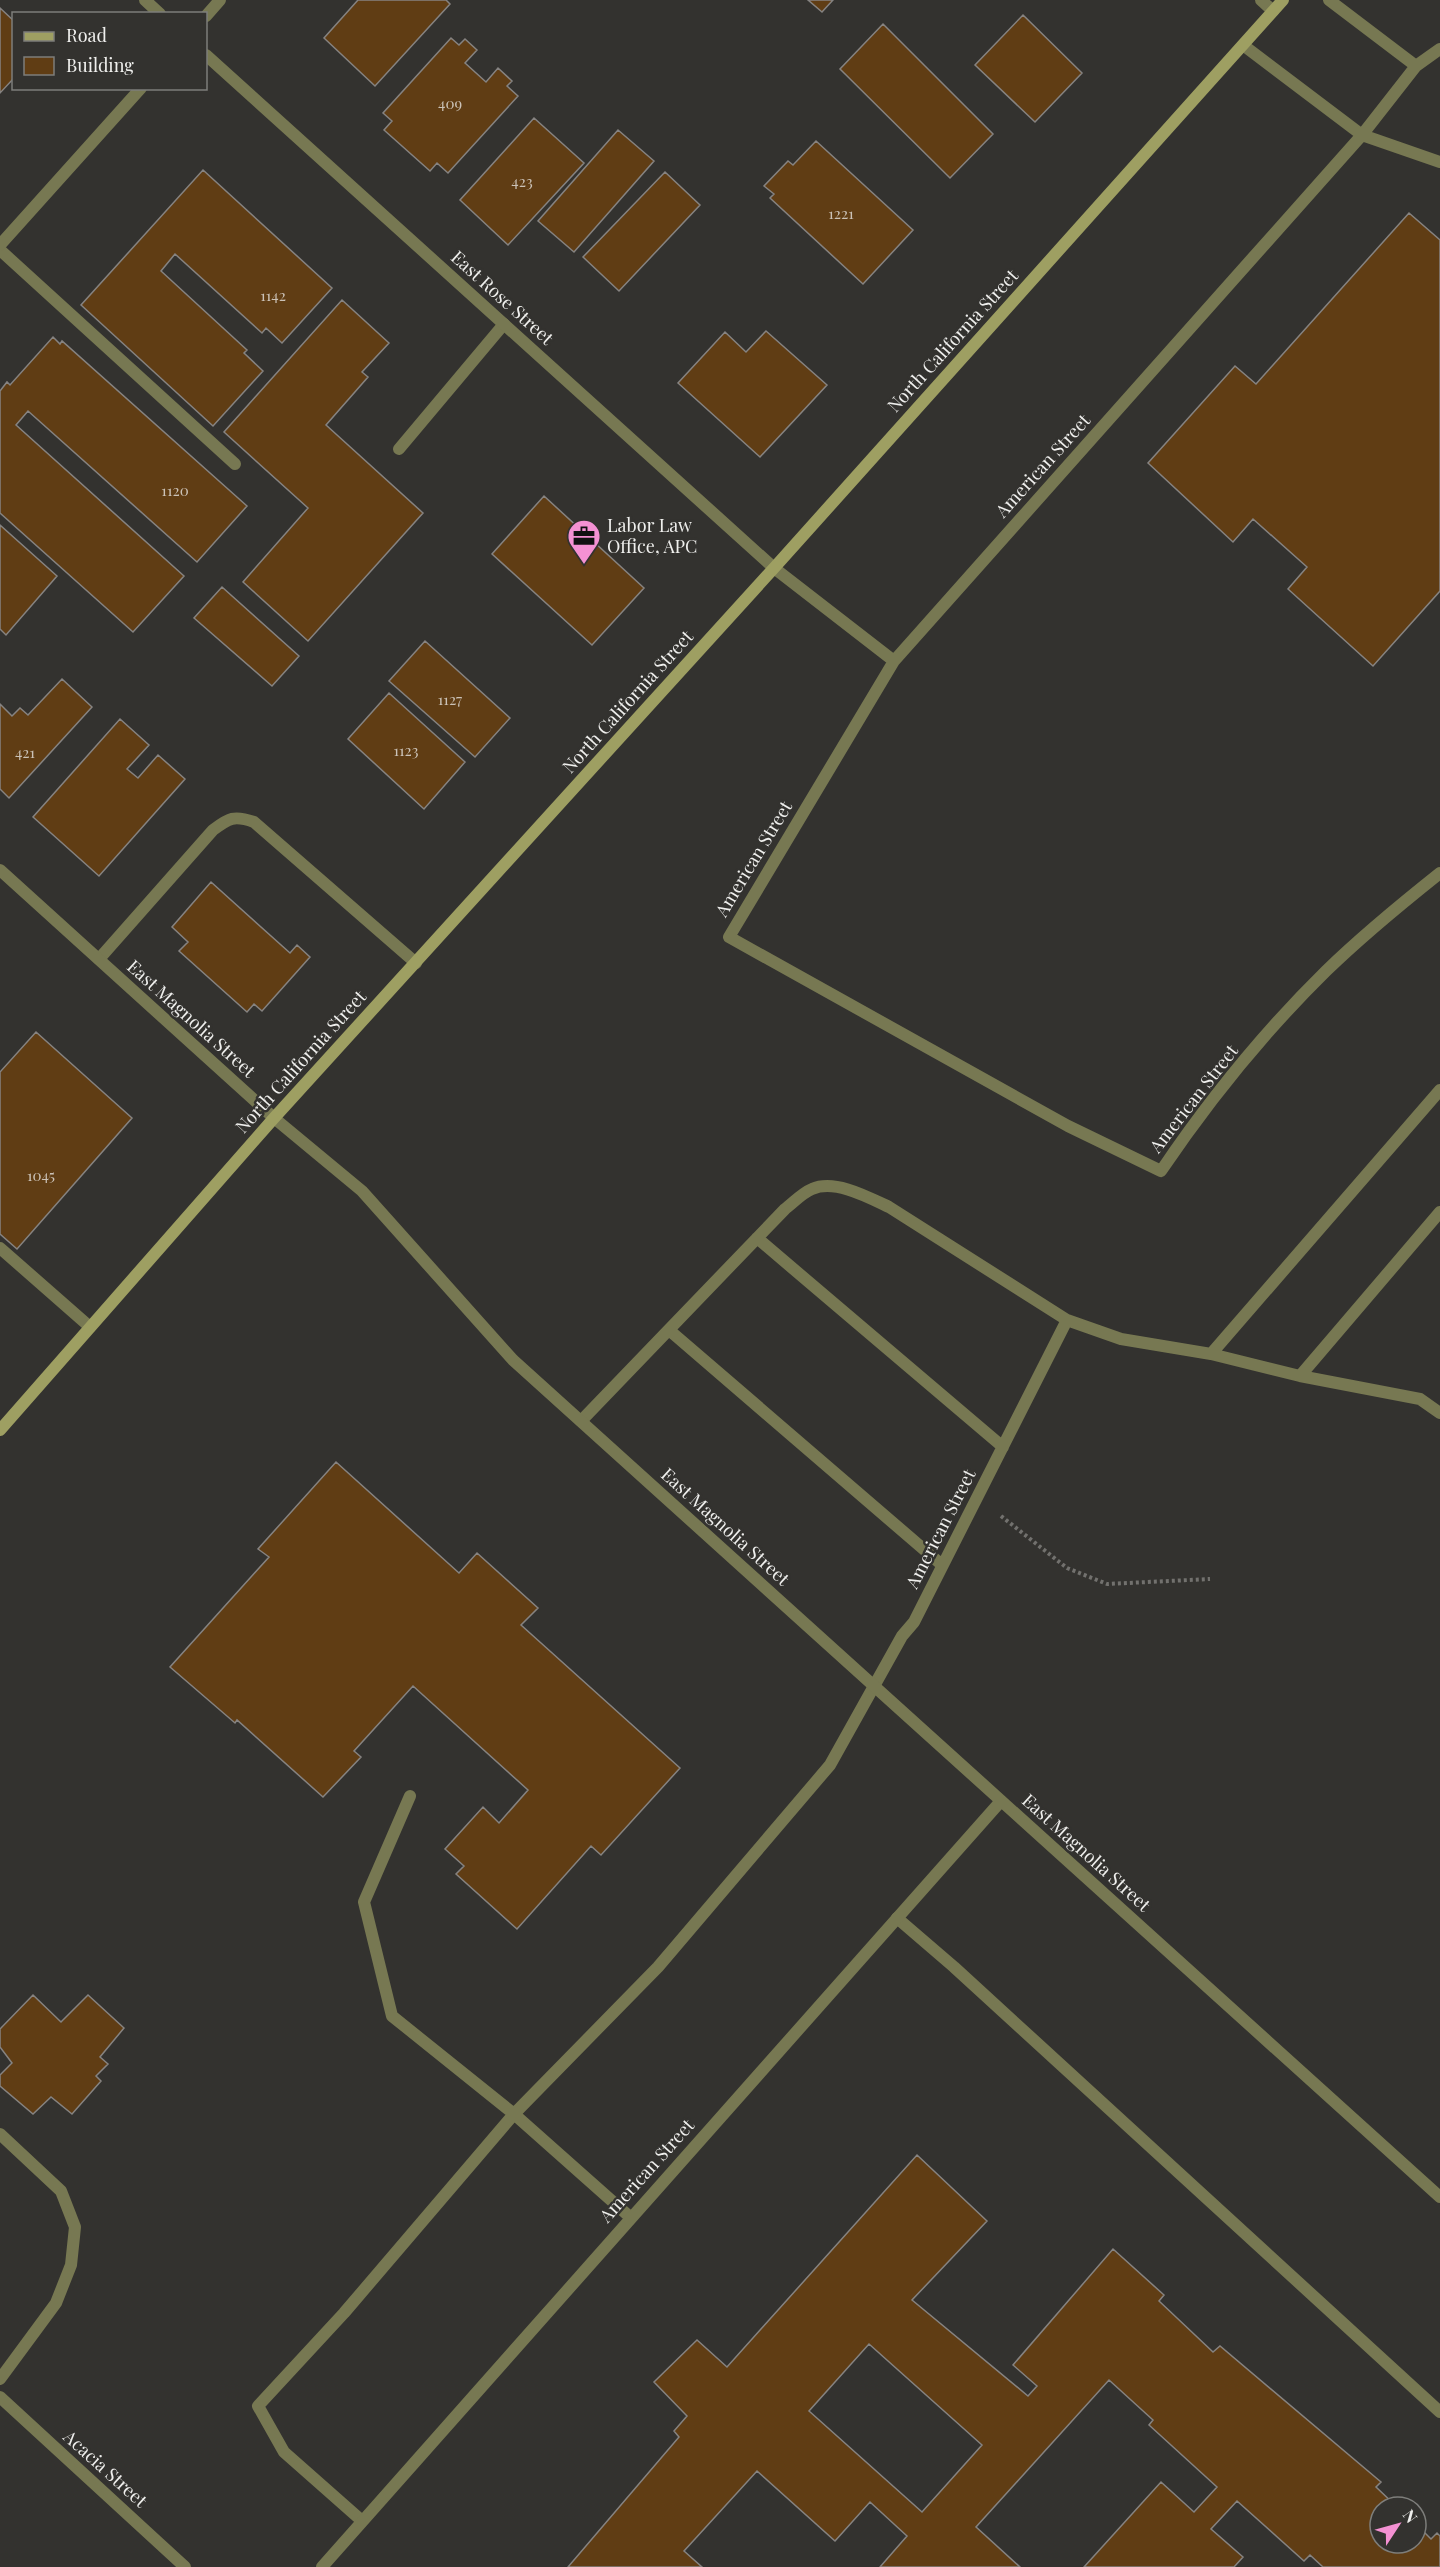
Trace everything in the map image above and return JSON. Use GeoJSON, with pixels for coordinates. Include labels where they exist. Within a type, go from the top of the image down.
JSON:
{"type":"FeatureCollection","features":[{"type":"Feature","properties":{"kind":"street"},"geometry":{"type":"LineString","coordinates":[[145,0],[158,12]]}},
{"type":"Feature","properties":{"kind":"street"},"geometry":{"type":"LineString","coordinates":[[207,15],[220,0]]}},
{"type":"Feature","properties":{"kind":"street"},"geometry":{"type":"LineString","coordinates":[[1262,0],[1274,11]]}},
{"type":"Feature","properties":{"kind":"street","name":"North California Street"},"geometry":{"type":"LineString","coordinates":[[0,1430],[274,1118],[774,568],[1283,0]]}},
{"type":"Feature","properties":{"kind":"street"},"geometry":{"type":"LineString","coordinates":[[1329,0],[1416,66]]}},
{"type":"Feature","properties":{"kind":"street"},"geometry":{"type":"LineString","coordinates":[[1243,45],[1362,135],[1440,162]]}},
{"type":"Feature","properties":{"kind":"street","name":"American Street"},"geometry":{"type":"LineString","coordinates":[[1440,49],[1416,66],[1362,135],[894,661],[729,937],[1068,1126],[1161,1171],[1196,1119],[1304,994],[1384,918],[1440,873]]}},
{"type":"Feature","properties":{"kind":"street","name":"East Rose Street"},"geometry":{"type":"LineString","coordinates":[[207,56],[774,568],[894,661]]}},
{"type":"Feature","properties":{"kind":"street"},"geometry":{"type":"LineString","coordinates":[[0,244],[139,90]]}},
{"type":"Feature","properties":{"kind":"street"},"geometry":{"type":"LineString","coordinates":[[0,250],[235,464]]}},
{"type":"Feature","properties":{"kind":"street"},"geometry":{"type":"LineString","coordinates":[[399,449],[504,324]]}},
{"type":"Feature","properties":{"kind":"street"},"geometry":{"type":"LineString","coordinates":[[99,959],[213,830],[227,820],[240,817],[254,822],[416,963]]}},
{"type":"Feature","properties":{"kind":"street","name":"East Magnolia Street"},"geometry":{"type":"LineString","coordinates":[[0,870],[274,1118],[362,1191],[513,1360],[1440,2197]]}},
{"type":"Feature","properties":{"kind":"street"},"geometry":{"type":"LineString","coordinates":[[1211,1354],[1440,1090]]}},
{"type":"Feature","properties":{"kind":"street"},"geometry":{"type":"LineString","coordinates":[[582,1421],[785,1209],[813,1189],[841,1187],[861,1193],[889,1207],[1067,1320],[1121,1339],[1211,1354],[1300,1376],[1420,1399],[1440,1413]]}},
{"type":"Feature","properties":{"kind":"street"},"geometry":{"type":"LineString","coordinates":[[1300,1376],[1440,1212]]}},
{"type":"Feature","properties":{"kind":"street"},"geometry":{"type":"LineString","coordinates":[[757,1238],[1003,1447]]}},
{"type":"Feature","properties":{"kind":"street"},"geometry":{"type":"LineString","coordinates":[[0,1248],[90,1327]]}},
{"type":"Feature","properties":{"kind":"street","name":"American Street"},"geometry":{"type":"LineString","coordinates":[[361,2520],[284,2452],[258,2406],[344,2313],[514,2114],[658,1967],[830,1765],[902,1636],[914,1622],[1067,1320]]}},
{"type":"Feature","properties":{"kind":"street"},"geometry":{"type":"LineString","coordinates":[[669,1330],[942,1565]]}},
{"type":"Feature","properties":{"kind":"street"},"geometry":{"type":"LineString","coordinates":[[410,1796],[364,1902],[392,2016],[514,2114],[630,2217]]}},
{"type":"Feature","properties":{"kind":"street","name":"American Street"},"geometry":{"type":"LineString","coordinates":[[322,2567],[361,2520],[1001,1801]]}},
{"type":"Feature","properties":{"kind":"street"},"geometry":{"type":"LineString","coordinates":[[897,1918],[954,1967],[1440,2412]]}},
{"type":"Feature","properties":{"kind":"street"},"geometry":{"type":"LineString","coordinates":[[0,2134],[61,2191],[75,2226],[71,2265],[56,2303],[0,2379]]}},
{"type":"Feature","properties":{"kind":"street","name":"Acacia Street"},"geometry":{"type":"LineString","coordinates":[[0,2397],[185,2567]]}},
{"type":"Feature","properties":{"kind":"path"},"geometry":{"type":"LineString","coordinates":[[977,1497],[1067,1568],[1107,1584],[1210,1579]]}},
{"type":"Feature","properties":{"kind":"building"},"geometry":{"type":"Polygon","coordinates":[[[358,0],[446,0],[450,4],[375,86],[324,38],[358,0]]]}},
{"type":"Feature","properties":{"kind":"building"},"geometry":{"type":"Polygon","coordinates":[[[808,0],[833,0],[822,12],[808,0]]]}},
{"type":"Feature","properties":{"kind":"building"},"geometry":{"type":"Polygon","coordinates":[[[0,8],[12,19],[12,80],[0,93],[0,8]]]}},
{"type":"Feature","properties":{"kind":"building"},"geometry":{"type":"Polygon","coordinates":[[[1023,15],[1082,73],[1035,122],[975,65],[1023,15]]]}},
{"type":"Feature","properties":{"kind":"building"},"geometry":{"type":"Polygon","coordinates":[[[883,24],[993,134],[950,178],[840,69],[883,24]]]}},
{"type":"Feature","properties":{"kind":"building"},"geometry":{"type":"Polygon","coordinates":[[[451,38],[459,45],[465,39],[477,50],[465,63],[486,82],[498,68],[512,81],[507,86],[518,96],[448,173],[437,163],[430,171],[384,130],[392,121],[383,113],[451,38]]]}},
{"type":"Feature","properties":{"kind":"building"},"geometry":{"type":"Polygon","coordinates":[[[534,118],[584,163],[508,245],[460,200],[534,118]]]}},
{"type":"Feature","properties":{"kind":"building"},"geometry":{"type":"Polygon","coordinates":[[[618,130],[654,161],[574,252],[538,221],[618,130]]]}},
{"type":"Feature","properties":{"kind":"building"},"geometry":{"type":"Polygon","coordinates":[[[816,141],[913,230],[863,284],[770,198],[774,194],[764,186],[788,161],[793,165],[816,141]]]}},
{"type":"Feature","properties":{"kind":"building"},"geometry":{"type":"Polygon","coordinates":[[[203,170],[332,288],[282,343],[266,328],[262,333],[175,254],[161,271],[247,350],[244,353],[263,371],[213,426],[81,305],[203,170]]]}},
{"type":"Feature","properties":{"kind":"building"},"geometry":{"type":"Polygon","coordinates":[[[665,172],[700,205],[619,291],[583,257],[665,172]]]}},
{"type":"Feature","properties":{"kind":"building"},"geometry":{"type":"Polygon","coordinates":[[[1409,213],[1440,240],[1440,591],[1373,666],[1288,589],[1307,567],[1253,519],[1233,542],[1148,463],[1235,366],[1256,384],[1409,213]]]}},
{"type":"Feature","properties":{"kind":"building"},"geometry":{"type":"Polygon","coordinates":[[[342,300],[389,343],[362,372],[368,377],[326,425],[423,513],[308,641],[243,582],[308,508],[224,432],[342,300]]]}},
{"type":"Feature","properties":{"kind":"building"},"geometry":{"type":"Polygon","coordinates":[[[766,331],[827,385],[760,457],[678,383],[725,332],[746,352],[766,331]]]}},
{"type":"Feature","properties":{"kind":"building"},"geometry":{"type":"Polygon","coordinates":[[[53,337],[60,344],[62,341],[247,506],[197,562],[28,411],[16,425],[184,576],[133,632],[0,513],[0,391],[7,382],[10,385],[53,337]]]}},
{"type":"Feature","properties":{"kind":"building"},"geometry":{"type":"Polygon","coordinates":[[[544,496],[644,588],[592,645],[492,554],[544,496]]]}},
{"type":"Feature","properties":{"kind":"building"},"geometry":{"type":"Polygon","coordinates":[[[0,525],[57,576],[6,635],[0,629],[0,525]]]}},
{"type":"Feature","properties":{"kind":"building"},"geometry":{"type":"Polygon","coordinates":[[[222,587],[299,656],[272,686],[194,618],[222,587]]]}},
{"type":"Feature","properties":{"kind":"building"},"geometry":{"type":"Polygon","coordinates":[[[425,641],[510,718],[475,757],[389,681],[425,641]]]}},
{"type":"Feature","properties":{"kind":"building"},"geometry":{"type":"Polygon","coordinates":[[[62,679],[92,707],[9,798],[0,789],[0,704],[12,716],[20,708],[28,715],[62,679]]]}},
{"type":"Feature","properties":{"kind":"building"},"geometry":{"type":"Polygon","coordinates":[[[389,693],[465,762],[424,809],[348,739],[389,693]]]}},
{"type":"Feature","properties":{"kind":"building"},"geometry":{"type":"Polygon","coordinates":[[[120,719],[149,745],[127,769],[138,778],[158,755],[185,779],[99,876],[33,817],[120,719]]]}},
{"type":"Feature","properties":{"kind":"building"},"geometry":{"type":"Polygon","coordinates":[[[211,882],[290,953],[297,945],[310,957],[262,1011],[254,1004],[247,1012],[179,951],[188,942],[172,927],[211,882]]]}},
{"type":"Feature","properties":{"kind":"building"},"geometry":{"type":"Polygon","coordinates":[[[36,1032],[132,1118],[17,1249],[0,1234],[0,1072],[36,1032]]]}},
{"type":"Feature","properties":{"kind":"building"},"geometry":{"type":"Polygon","coordinates":[[[336,1462],[459,1573],[477,1553],[538,1608],[521,1625],[680,1768],[601,1855],[591,1846],[517,1929],[456,1874],[464,1866],[445,1849],[483,1807],[499,1823],[528,1790],[413,1686],[354,1751],[361,1757],[323,1797],[237,1720],[235,1723],[170,1667],[269,1557],[258,1549],[336,1462]]]}},
{"type":"Feature","properties":{"kind":"building"},"geometry":{"type":"Polygon","coordinates":[[[33,1995],[61,2022],[88,1995],[124,2028],[100,2057],[108,2064],[96,2076],[101,2081],[72,2114],[51,2097],[33,2114],[0,2086],[0,2075],[12,2063],[0,2047],[0,2029],[33,1995]]]}},
{"type":"Feature","properties":{"kind":"building"},"geometry":{"type":"Polygon","coordinates":[[[917,2155],[987,2221],[912,2300],[1028,2396],[1037,2386],[1013,2365],[1113,2249],[1164,2295],[1159,2301],[1213,2352],[1220,2346],[1381,2482],[1376,2487],[1384,2495],[1368,2495],[1368,2555],[1428,2555],[1428,2536],[1431,2539],[1437,2533],[1440,2536],[1440,2567],[1323,2567],[1310,2555],[1304,2561],[1237,2501],[1211,2529],[1243,2557],[1234,2567],[1084,2567],[1161,2482],[1194,2512],[1217,2487],[1149,2425],[1153,2420],[1109,2380],[976,2527],[1020,2567],[880,2567],[907,2536],[870,2502],[835,2541],[757,2471],[684,2551],[702,2567],[568,2567],[679,2437],[674,2431],[687,2416],[654,2382],[697,2340],[727,2367],[917,2155]],[[869,2344],[809,2411],[922,2512],[982,2445],[869,2344]]]}},
{"type":"Feature","properties":{"kind":"place","name":"Labor Law Office, APC"},"geometry":{"type":"Point","coordinates":[584,565]}}]}
